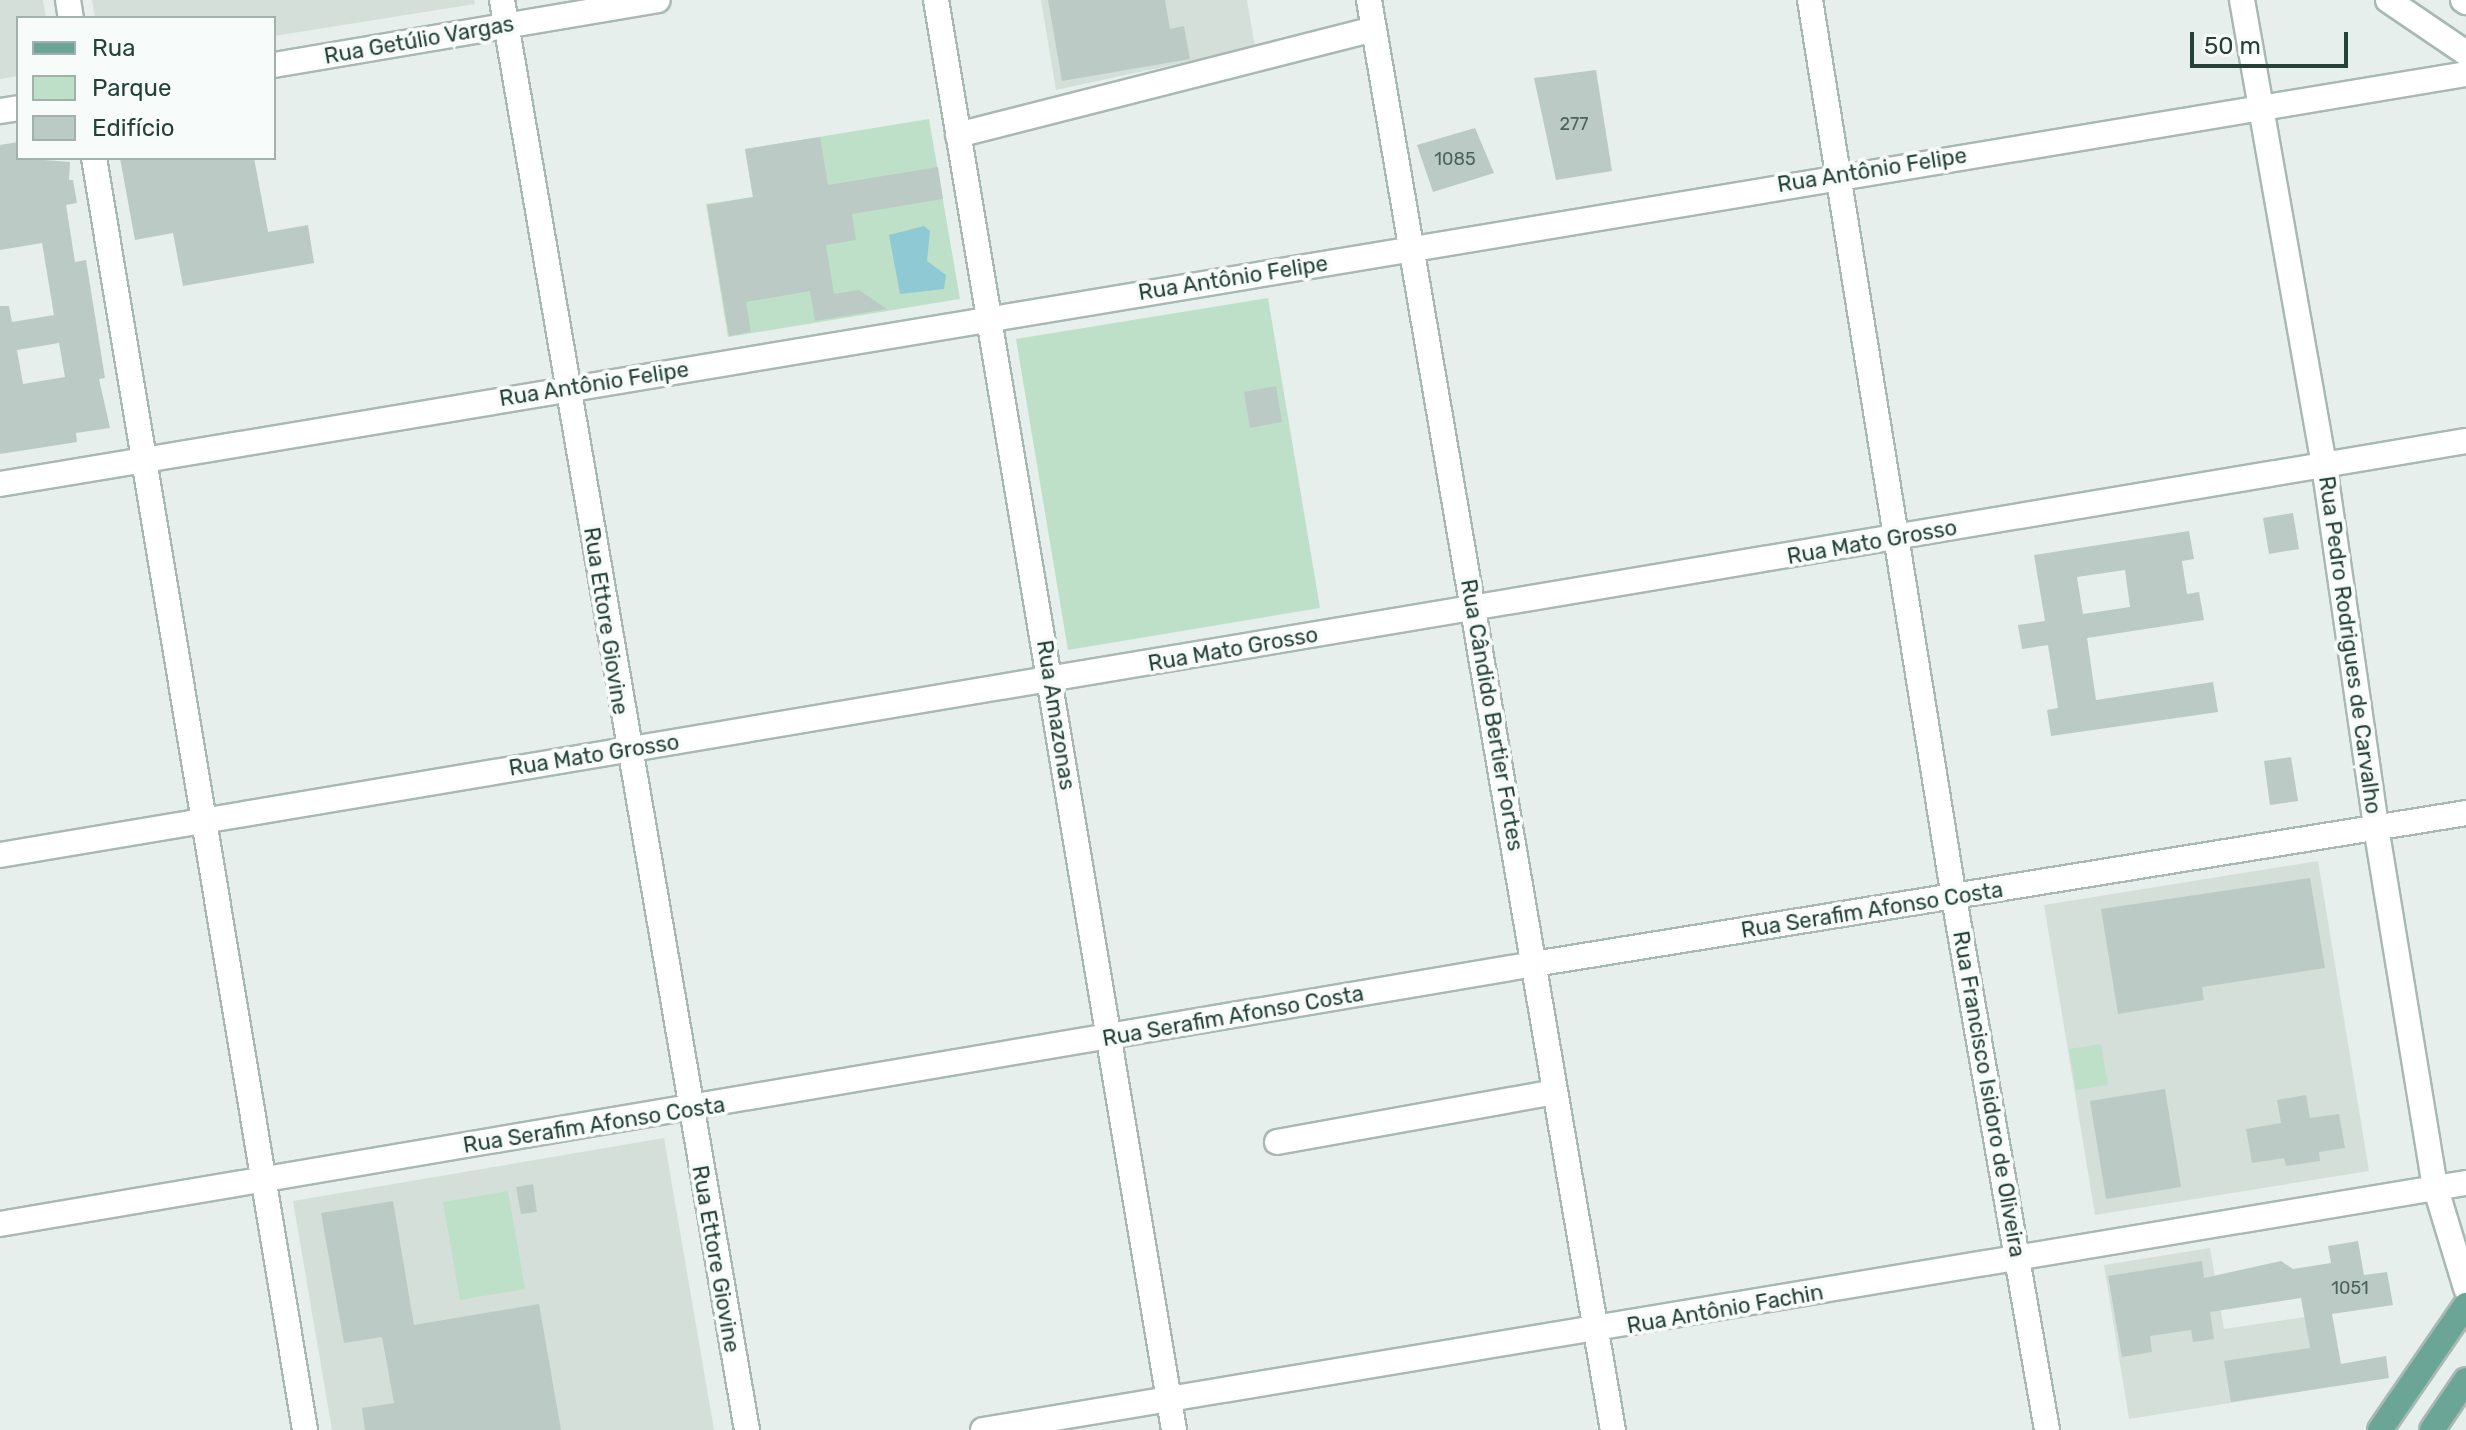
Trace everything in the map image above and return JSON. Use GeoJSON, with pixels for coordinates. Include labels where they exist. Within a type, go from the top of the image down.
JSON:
{"type":"FeatureCollection","features":[{"type":"Feature","properties":{"kind":"main road"},"geometry":{"type":"LineString","coordinates":[[2380,1430],[2466,1305]]}},
{"type":"Feature","properties":{"kind":"main road"},"geometry":{"type":"LineString","coordinates":[[2432,1430],[2466,1380]]}},
{"type":"Feature","properties":{"kind":"street","name":"Rua Ettore Giovine"},"geometry":{"type":"LineString","coordinates":[[502,0],[688,1109],[747,1430]]}},
{"type":"Feature","properties":{"kind":"street","name":"Rua Getúlio Vargas"},"geometry":{"type":"LineString","coordinates":[[276,65],[658,0]]}},
{"type":"Feature","properties":{"kind":"street","name":"Rua Amazonas"},"geometry":{"type":"LineString","coordinates":[[936,0],[1174,1430]]}},
{"type":"Feature","properties":{"kind":"street","name":"Rua Cândido Bertier Fortes"},"geometry":{"type":"LineString","coordinates":[[1369,0],[1408,248],[1474,608],[1613,1430]]}},
{"type":"Feature","properties":{"kind":"street","name":"Rua Francisco Isidoro de Oliveira"},"geometry":{"type":"LineString","coordinates":[[1810,0],[1954,898],[2047,1430]]}},
{"type":"Feature","properties":{"kind":"street","name":"Rua Pedro Rodrigues de Carvalho"},"geometry":{"type":"LineString","coordinates":[[2242,0],[2324,465],[2376,827],[2435,1186],[2466,1288]]}},
{"type":"Feature","properties":{"kind":"street"},"geometry":{"type":"LineString","coordinates":[[2388,0],[2466,53]]}},
{"type":"Feature","properties":{"kind":"street"},"geometry":{"type":"LineString","coordinates":[[958,135],[1374,29]]}},
{"type":"Feature","properties":{"kind":"street","name":"Rua Antônio Felipe"},"geometry":{"type":"LineString","coordinates":[[0,484],[1838,174],[2466,74]]}},
{"type":"Feature","properties":{"kind":"street"},"geometry":{"type":"LineString","coordinates":[[94,160],[305,1430]]}},
{"type":"Feature","properties":{"kind":"street","name":"Rua Mato Grosso"},"geometry":{"type":"LineString","coordinates":[[0,855],[2466,441]]}},
{"type":"Feature","properties":{"kind":"street","name":"Rua Serafim Afonso Costa"},"geometry":{"type":"LineString","coordinates":[[0,1224],[1534,964],[2466,813]]}},
{"type":"Feature","properties":{"kind":"street"},"geometry":{"type":"LineString","coordinates":[[1277,1142],[1554,1092]]}},
{"type":"Feature","properties":{"kind":"street","name":"Rua Antônio Fachin"},"geometry":{"type":"LineString","coordinates":[[983,1430],[1594,1332],[2017,1257],[2466,1183]]}},
{"type":"Feature","properties":{"kind":"shaded area"},"geometry":{"type":"Polygon","coordinates":[[[0,0],[43,0],[46,16],[16,16],[16,76],[0,79],[0,0]]]}},
{"type":"Feature","properties":{"kind":"shaded area"},"geometry":{"type":"Polygon","coordinates":[[[92,0],[474,0],[475,4],[276,36],[276,16],[95,16],[92,0]]]}},
{"type":"Feature","properties":{"kind":"shaded area"},"geometry":{"type":"Polygon","coordinates":[[[1041,0],[1247,0],[1255,47],[1056,90],[1041,0]]]}},
{"type":"Feature","properties":{"kind":"shaded area"},"geometry":{"type":"Polygon","coordinates":[[[2318,861],[2369,1171],[2095,1215],[2044,905],[2318,861]]]}},
{"type":"Feature","properties":{"kind":"shaded area"},"geometry":{"type":"Polygon","coordinates":[[[664,1138],[714,1430],[332,1430],[293,1201],[664,1138]]]}},
{"type":"Feature","properties":{"kind":"shaded area"},"geometry":{"type":"Polygon","coordinates":[[[2210,1248],[2224,1329],[2305,1317],[2317,1389],[2129,1419],[2104,1265],[2210,1248]]]}},
{"type":"Feature","properties":{"kind":"green space"},"geometry":{"type":"Polygon","coordinates":[[[929,119],[960,299],[728,337],[706,204],[753,197],[745,149],[929,119]]]}},
{"type":"Feature","properties":{"kind":"green space"},"geometry":{"type":"Polygon","coordinates":[[[1268,298],[1320,608],[1068,650],[1016,339],[1268,298]]]}},
{"type":"Feature","properties":{"kind":"green space"},"geometry":{"type":"Polygon","coordinates":[[[2101,1044],[2108,1085],[2076,1090],[2069,1049],[2101,1044]]]}},
{"type":"Feature","properties":{"kind":"green space"},"geometry":{"type":"Polygon","coordinates":[[[508,1191],[525,1289],[460,1300],[443,1202],[508,1191]]]}},
{"type":"Feature","properties":{"kind":"water"},"geometry":{"type":"Polygon","coordinates":[[[924,226],[930,231],[927,261],[946,275],[944,289],[900,294],[889,235],[924,226]]]}},
{"type":"Feature","properties":{"kind":"building"},"geometry":{"type":"Polygon","coordinates":[[[1048,0],[1165,0],[1170,29],[1184,26],[1190,59],[1062,81],[1048,0]]]}},
{"type":"Feature","properties":{"kind":"building"},"geometry":{"type":"Polygon","coordinates":[[[1596,70],[1612,171],[1556,180],[1534,78],[1596,70]]]}},
{"type":"Feature","properties":{"kind":"building"},"geometry":{"type":"Polygon","coordinates":[[[1475,128],[1494,173],[1433,192],[1417,145],[1475,128]]]}},
{"type":"Feature","properties":{"kind":"building"},"geometry":{"type":"Polygon","coordinates":[[[820,137],[828,185],[938,167],[943,199],[852,214],[856,240],[826,245],[834,294],[859,290],[887,309],[815,321],[810,291],[746,302],[751,332],[729,336],[707,205],[753,197],[745,149],[820,137]]]}},
{"type":"Feature","properties":{"kind":"building"},"geometry":{"type":"Polygon","coordinates":[[[16,142],[16,160],[70,162],[69,180],[73,180],[77,203],[66,205],[75,262],[86,260],[105,378],[99,379],[110,428],[76,433],[77,442],[0,454],[0,306],[9,306],[12,322],[54,315],[42,243],[0,250],[0,145],[16,142]],[[59,343],[17,350],[23,384],[65,377],[59,343]]]}},
{"type":"Feature","properties":{"kind":"building"},"geometry":{"type":"Polygon","coordinates":[[[120,160],[254,160],[268,232],[308,225],[314,263],[183,286],[173,233],[135,240],[120,160]]]}},
{"type":"Feature","properties":{"kind":"building"},"geometry":{"type":"Polygon","coordinates":[[[1276,386],[1282,422],[1250,428],[1244,392],[1276,386]]]}},
{"type":"Feature","properties":{"kind":"building"},"geometry":{"type":"Polygon","coordinates":[[[2293,513],[2299,549],[2269,554],[2263,518],[2293,513]]]}},
{"type":"Feature","properties":{"kind":"building"},"geometry":{"type":"Polygon","coordinates":[[[2189,531],[2194,559],[2182,561],[2187,594],[2199,592],[2204,620],[2087,638],[2096,700],[2213,682],[2218,712],[2051,736],[2047,710],[2058,708],[2048,645],[2022,649],[2018,625],[2045,621],[2034,555],[2189,531]],[[2125,570],[2077,577],[2083,614],[2130,607],[2125,570]]]}},
{"type":"Feature","properties":{"kind":"building"},"geometry":{"type":"Polygon","coordinates":[[[2291,757],[2298,801],[2270,805],[2264,761],[2291,757]]]}},
{"type":"Feature","properties":{"kind":"building"},"geometry":{"type":"Polygon","coordinates":[[[2310,878],[2325,968],[2202,987],[2204,1000],[2118,1014],[2101,909],[2310,878]]]}},
{"type":"Feature","properties":{"kind":"building"},"geometry":{"type":"Polygon","coordinates":[[[2165,1089],[2181,1187],[2106,1199],[2090,1101],[2165,1089]]]}},
{"type":"Feature","properties":{"kind":"building"},"geometry":{"type":"Polygon","coordinates":[[[2306,1095],[2310,1118],[2339,1114],[2345,1148],[2319,1152],[2320,1161],[2286,1166],[2284,1158],[2252,1163],[2246,1129],[2281,1123],[2277,1100],[2306,1095]]]}},
{"type":"Feature","properties":{"kind":"building"},"geometry":{"type":"Polygon","coordinates":[[[533,1184],[537,1212],[521,1214],[516,1187],[533,1184]]]}},
{"type":"Feature","properties":{"kind":"building"},"geometry":{"type":"Polygon","coordinates":[[[393,1201],[414,1325],[539,1304],[561,1430],[365,1430],[362,1408],[394,1403],[382,1337],[344,1343],[321,1213],[393,1201]]]}},
{"type":"Feature","properties":{"kind":"building"},"geometry":{"type":"Polygon","coordinates":[[[2358,1241],[2364,1275],[2387,1272],[2393,1305],[2332,1314],[2341,1364],[2386,1356],[2389,1378],[2231,1402],[2224,1361],[2310,1348],[2301,1298],[2210,1312],[2214,1339],[2193,1342],[2191,1330],[2150,1336],[2152,1352],[2122,1357],[2108,1276],[2202,1261],[2204,1278],[2281,1261],[2293,1269],[2331,1263],[2328,1246],[2358,1241]]]}}]}
